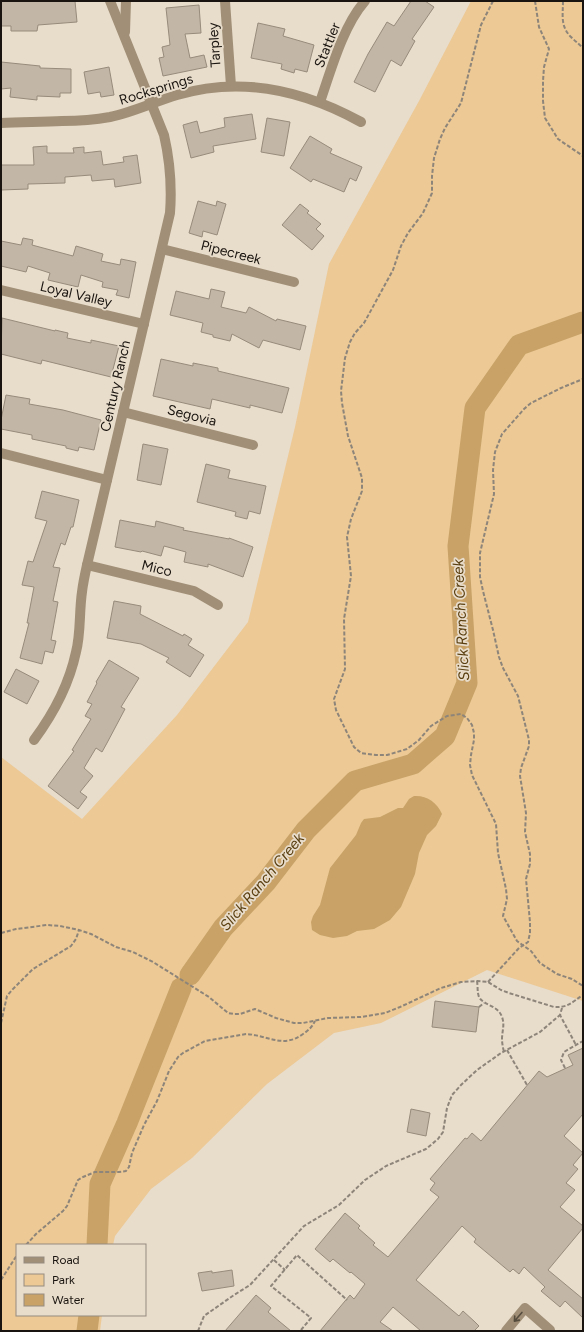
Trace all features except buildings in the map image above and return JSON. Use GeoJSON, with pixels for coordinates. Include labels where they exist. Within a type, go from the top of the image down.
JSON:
{"type":"FeatureCollection","features":[{"type":"Feature","properties":{"kind":"street","name":"Century Ranch"},"geometry":{"type":"LineString","coordinates":[[34,740],[47,723],[57,705],[67,683],[73,664],[78,644],[82,592],[87,565],[170,213],[172,193],[171,174],[169,154],[164,135],[110,1]]}},
{"type":"Feature","properties":{"kind":"street","name":"Century Ranch"},"geometry":{"type":"LineString","coordinates":[[124,36],[126,1]]}},
{"type":"Feature","properties":{"kind":"street","name":"Tarpley"},"geometry":{"type":"LineString","coordinates":[[225,1],[231,86]]}},
{"type":"Feature","properties":{"kind":"street","name":"Stattler"},"geometry":{"type":"LineString","coordinates":[[320,102],[345,34],[355,14],[365,1]]}},
{"type":"Feature","properties":{"kind":"street","name":"Rocksprings"},"geometry":{"type":"LineString","coordinates":[[1,123],[90,120],[129,112],[152,103],[198,90],[231,86],[271,89],[320,102],[338,109],[361,122]]}},
{"type":"Feature","properties":{"kind":"street","name":"Pipecreek"},"geometry":{"type":"LineString","coordinates":[[162,249],[294,282]]}},
{"type":"Feature","properties":{"kind":"street","name":"Loyal Valley"},"geometry":{"type":"LineString","coordinates":[[1,290],[144,324]]}},
{"type":"Feature","properties":{"kind":"street","name":"Segovia"},"geometry":{"type":"LineString","coordinates":[[123,412],[253,445]]}},
{"type":"Feature","properties":{"kind":"street"},"geometry":{"type":"LineString","coordinates":[[1,453],[107,480]]}},
{"type":"Feature","properties":{"kind":"street","name":"Mico"},"geometry":{"type":"LineString","coordinates":[[87,565],[194,591],[218,605]]}},
{"type":"Feature","properties":{"kind":"street"},"geometry":{"type":"LineString","coordinates":[[506,1331],[525,1308],[550,1330],[549,1331]]}},
{"type":"Feature","properties":{"kind":"path"},"geometry":{"type":"LineString","coordinates":[[493,1],[481,25],[461,103],[445,128],[440,139],[434,158],[432,193],[422,213],[401,246],[393,270],[364,323],[355,333],[345,358],[341,391],[342,403],[348,436],[362,478],[362,491],[351,519],[347,537],[351,576],[344,619],[345,669],[334,699],[336,710],[354,747],[361,753],[368,755],[388,755],[407,749],[412,746],[431,726],[447,716],[461,714],[467,718],[472,725],[474,733],[474,740],[470,755],[472,775],[496,824],[498,853],[507,899],[503,916],[517,941],[522,946],[527,947],[540,963],[557,974],[572,979],[583,986]]}},
{"type":"Feature","properties":{"kind":"path"},"geometry":{"type":"LineString","coordinates":[[535,1],[539,27],[549,49],[544,67],[543,81],[542,101],[545,118],[558,139],[583,156]]}},
{"type":"Feature","properties":{"kind":"path"},"geometry":{"type":"LineString","coordinates":[[563,1],[563,26],[567,33],[583,48]]}},
{"type":"Feature","properties":{"kind":"path"},"geometry":{"type":"LineString","coordinates":[[488,982],[514,952],[528,942],[530,933],[526,879],[530,864],[530,854],[525,832],[526,813],[520,776],[529,740],[518,696],[503,668],[499,657],[494,630],[483,592],[479,564],[480,552],[494,494],[493,470],[495,452],[502,434],[531,403],[583,379]]}},
{"type":"Feature","properties":{"kind":"path"},"geometry":{"type":"LineString","coordinates":[[1,933],[16,929],[47,926],[60,926],[79,930],[154,962],[209,997],[228,1013],[240,1014],[255,1009],[294,1023],[303,1023],[328,1018],[361,1017],[385,1013],[441,988],[461,982],[488,982],[500,990],[554,1007],[562,1008],[568,1006],[583,995]]}},
{"type":"Feature","properties":{"kind":"path"},"geometry":{"type":"LineString","coordinates":[[1,1023],[8,996],[12,990],[33,969],[71,946],[76,939],[79,930]]}},
{"type":"Feature","properties":{"kind":"path"},"geometry":{"type":"LineString","coordinates":[[478,981],[478,992],[480,998],[484,1003],[496,1008],[503,1018],[504,1024],[502,1043],[504,1052]]}},
{"type":"Feature","properties":{"kind":"path"},"geometry":{"type":"LineString","coordinates":[[479,1007],[484,1003]]}},
{"type":"Feature","properties":{"kind":"path"},"geometry":{"type":"LineString","coordinates":[[198,1331],[204,1316],[250,1285],[304,1226],[339,1205],[365,1180],[386,1166],[426,1148],[438,1139],[443,1132],[447,1108],[452,1095],[461,1085],[478,1070],[504,1052],[540,1032],[560,1015],[562,1008]]}},
{"type":"Feature","properties":{"kind":"path"},"geometry":{"type":"LineString","coordinates":[[560,1015],[576,1045]]}},
{"type":"Feature","properties":{"kind":"path"},"geometry":{"type":"LineString","coordinates":[[27,1244],[67,1206],[78,1180],[90,1173],[126,1171],[129,1167],[132,1153],[144,1125],[157,1101],[169,1071],[178,1057],[183,1053],[205,1041],[246,1034],[288,1042],[295,1040],[311,1028],[315,1021]]}},
{"type":"Feature","properties":{"kind":"path"},"geometry":{"type":"LineString","coordinates":[[565,1068],[561,1060],[564,1052],[583,1041]]}},
{"type":"Feature","properties":{"kind":"path"},"geometry":{"type":"LineString","coordinates":[[508,1050],[527,1085]]}},
{"type":"Feature","properties":{"kind":"path"},"geometry":{"type":"LineString","coordinates":[[301,1330],[311,1318],[272,1286],[297,1255],[346,1300]]}},
{"type":"Feature","properties":{"kind":"path"},"geometry":{"type":"LineString","coordinates":[[1,1280],[16,1258]]}},
{"type":"Feature","properties":{"kind":"path"},"geometry":{"type":"LineString","coordinates":[[273,1260],[285,1270]]}},
{"type":"Feature","properties":{"kind":"green space"},"geometry":{"type":"Polygon","coordinates":[[[471,1],[583,1],[583,1001],[487,970],[381,1023],[334,1033],[267,1084],[192,1158],[151,1189],[115,1236],[113,1244],[16,1244],[16,1316],[102,1316],[100,1331],[1,1331],[1,757],[82,819],[177,715],[248,622],[295,427],[329,264],[419,101],[471,1]]]}},
{"type":"Feature","properties":{"kind":"water"},"geometry":{"type":"Polygon","coordinates":[[[414,796],[431,800],[442,814],[436,826],[427,835],[419,853],[415,874],[401,907],[390,920],[374,929],[357,931],[347,936],[333,938],[320,935],[312,930],[311,922],[320,905],[330,868],[356,835],[364,819],[380,817],[398,808],[403,808],[409,799],[414,796]]]}},
{"type":"Feature","properties":{"kind":"waterway","name":"Slick Ranch Creek"},"geometry":{"type":"LineString","coordinates":[[190,975],[223,928],[266,882],[306,830],[355,781],[413,764],[445,736],[467,683],[458,546],[475,408],[519,345],[583,322]]}},
{"type":"Feature","properties":{"kind":"waterway","name":"Slick Ranch Creek"},"geometry":{"type":"LineString","coordinates":[[97,1244],[100,1184],[127,1123],[181,988]]}},
{"type":"Feature","properties":{"kind":"waterway","name":"Slick Ranch Creek"},"geometry":{"type":"LineString","coordinates":[[87,1331],[89,1316]]}}]}
